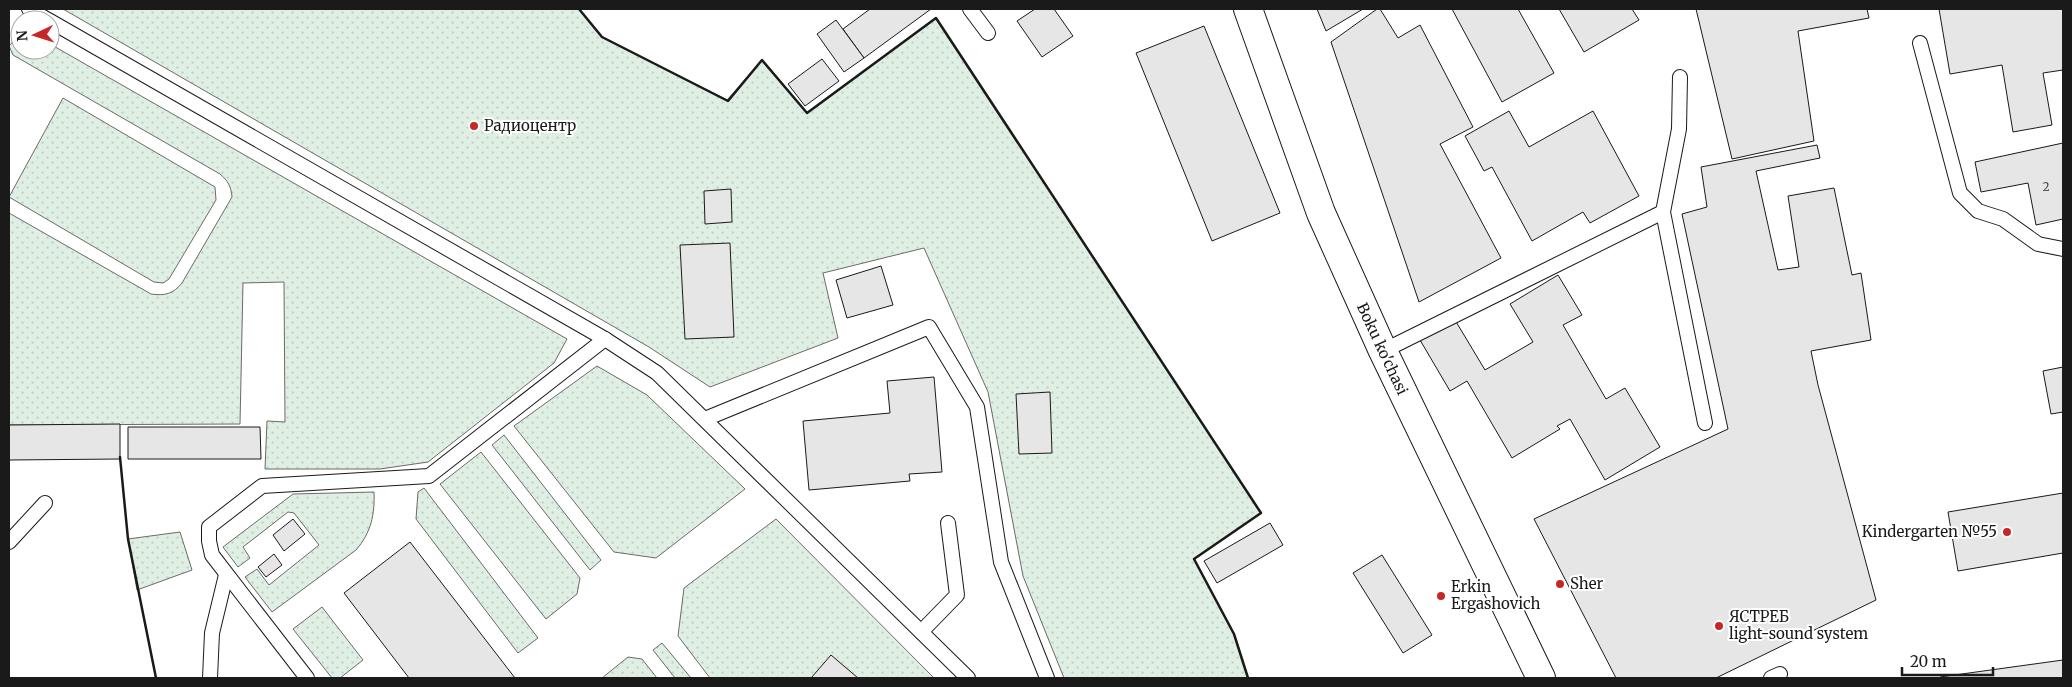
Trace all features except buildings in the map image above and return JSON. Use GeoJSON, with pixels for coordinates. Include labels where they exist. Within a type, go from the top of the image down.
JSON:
{"type":"FeatureCollection","features":[{"type":"Feature","properties":{"kind":"street","name":"Boku ko'chasi"},"geometry":{"type":"LineString","coordinates":[[1248,9],[1321,213],[1383,351],[1541,678]]}},
{"type":"Feature","properties":{"kind":"lane"},"geometry":{"type":"LineString","coordinates":[[970,9],[988,33]]}},
{"type":"Feature","properties":{"kind":"lane"},"geometry":{"type":"LineString","coordinates":[[60,26],[605,339],[657,373],[968,678]]}},
{"type":"Feature","properties":{"kind":"lane"},"geometry":{"type":"LineString","coordinates":[[1920,43],[1960,193],[1978,211],[2003,219],[2038,244],[2063,249]]}},
{"type":"Feature","properties":{"kind":"lane"},"geometry":{"type":"LineString","coordinates":[[1680,77],[1679,129],[1663,212],[1705,423]]}},
{"type":"Feature","properties":{"kind":"lane"},"geometry":{"type":"LineString","coordinates":[[1383,351],[1663,212]]}},
{"type":"Feature","properties":{"kind":"lane"},"geometry":{"type":"LineString","coordinates":[[705,419],[930,327],[978,407],[1001,562],[1047,678]]}},
{"type":"Feature","properties":{"kind":"lane"},"geometry":{"type":"LineString","coordinates":[[307,678],[212,555],[209,541],[209,526],[262,486],[429,476],[605,339]]}},
{"type":"Feature","properties":{"kind":"lane"},"geometry":{"type":"LineString","coordinates":[[9,542],[45,502]]}},
{"type":"Feature","properties":{"kind":"lane"},"geometry":{"type":"LineString","coordinates":[[921,632],[957,595],[948,523]]}},
{"type":"Feature","properties":{"kind":"lane"},"geometry":{"type":"LineString","coordinates":[[210,678],[212,634],[226,575]]}},
{"type":"Feature","properties":{"kind":"green space"},"geometry":{"type":"Polygon","coordinates":[[[63,9],[579,9],[602,37],[727,100],[762,60],[807,113],[936,18],[1261,513],[1194,559],[1234,634],[1248,678],[1064,678],[1023,576],[988,392],[924,248],[823,273],[838,338],[710,387],[649,347],[63,9]]]}},
{"type":"Feature","properties":{"kind":"green space"},"geometry":{"type":"Polygon","coordinates":[[[60,50],[567,339],[554,363],[428,462],[380,469],[265,469],[267,421],[285,422],[284,282],[243,283],[240,424],[9,425],[9,213],[151,294],[160,295],[172,292],[182,283],[232,197],[229,184],[220,174],[22,60],[60,60],[60,50]]]}},
{"type":"Feature","properties":{"kind":"green space"},"geometry":{"type":"Polygon","coordinates":[[[63,98],[215,187],[216,200],[169,279],[163,283],[154,282],[9,197],[63,98]]]}},
{"type":"Feature","properties":{"kind":"green space"},"geometry":{"type":"Polygon","coordinates":[[[597,366],[647,395],[745,489],[656,558],[614,552],[514,426],[597,366]]]}},
{"type":"Feature","properties":{"kind":"green space"},"geometry":{"type":"Polygon","coordinates":[[[504,435],[601,560],[590,570],[492,445],[504,435]]]}},
{"type":"Feature","properties":{"kind":"green space"},"geometry":{"type":"Polygon","coordinates":[[[481,452],[580,578],[577,594],[546,619],[440,484],[481,452]]]}},
{"type":"Feature","properties":{"kind":"green space"},"geometry":{"type":"Polygon","coordinates":[[[424,488],[538,638],[518,653],[416,519],[418,492],[424,488]]]}},
{"type":"Feature","properties":{"kind":"green space"},"geometry":{"type":"Polygon","coordinates":[[[374,492],[374,508],[369,530],[356,550],[272,612],[245,577],[257,569],[269,585],[319,545],[294,513],[288,512],[243,547],[250,558],[238,567],[223,547],[293,494],[374,492]]]}},
{"type":"Feature","properties":{"kind":"green space"},"geometry":{"type":"Polygon","coordinates":[[[776,519],[934,678],[710,678],[678,636],[684,588],[776,519]]]}},
{"type":"Feature","properties":{"kind":"green space"},"geometry":{"type":"Polygon","coordinates":[[[180,532],[192,570],[137,590],[128,539],[180,532]]]}},
{"type":"Feature","properties":{"kind":"green space"},"geometry":{"type":"Polygon","coordinates":[[[322,607],[363,660],[340,678],[332,678],[293,629],[322,607]]]}},
{"type":"Feature","properties":{"kind":"green space"},"geometry":{"type":"Polygon","coordinates":[[[662,643],[691,678],[675,678],[653,650],[662,643]]]}},
{"type":"Feature","properties":{"kind":"green space"},"geometry":{"type":"Polygon","coordinates":[[[628,657],[642,659],[657,678],[602,678],[628,657]]]}},
{"type":"Feature","properties":{"kind":"wall"},"geometry":{"type":"LineString","coordinates":[[579,9],[602,37],[728,101],[762,60],[807,113],[936,18],[1261,513],[1194,559],[1234,634],[1248,678]]}},
{"type":"Feature","properties":{"kind":"wall"},"geometry":{"type":"LineString","coordinates":[[120,457],[128,539],[156,678]]}},
{"type":"Feature","properties":{"kind":"place","name":"Радиоцентр"},"geometry":{"type":"Point","coordinates":[474,126]}},
{"type":"Feature","properties":{"kind":"place","name":"Kindergarten №55"},"geometry":{"type":"Point","coordinates":[2007,532]}},
{"type":"Feature","properties":{"kind":"place","name":"Sher"},"geometry":{"type":"Point","coordinates":[1560,584]}},
{"type":"Feature","properties":{"kind":"place","name":"Erkin Ergashovich"},"geometry":{"type":"Point","coordinates":[1441,596]}},
{"type":"Feature","properties":{"kind":"place","name":"ЯСТРЕБ light-sound system"},"geometry":{"type":"Point","coordinates":[1719,626]}}]}
